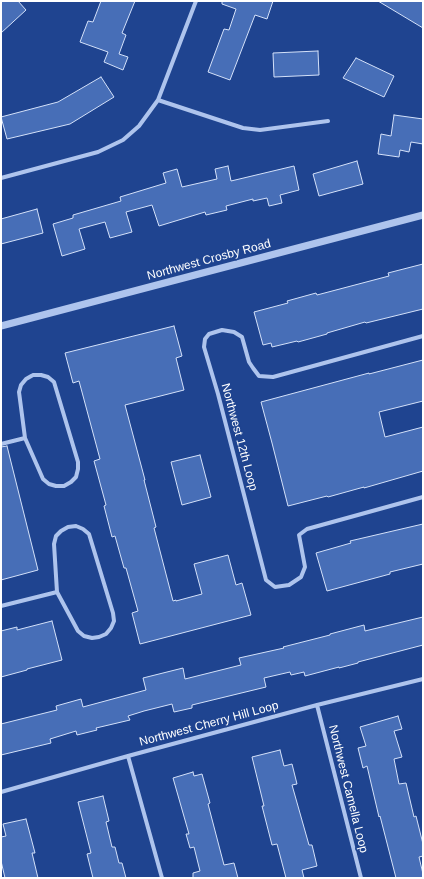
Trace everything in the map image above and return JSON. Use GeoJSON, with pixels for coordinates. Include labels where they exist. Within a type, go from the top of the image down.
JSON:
{"type":"FeatureCollection","features":[{"type":"Feature","properties":{"kind":"street"},"geometry":{"type":"LineString","coordinates":[[1,178],[98,152],[123,140],[139,126],[158,100],[196,1]]}},
{"type":"Feature","properties":{"kind":"street"},"geometry":{"type":"LineString","coordinates":[[158,100],[243,128],[260,130],[328,121]]}},
{"type":"Feature","properties":{"kind":"street","name":"Northwest Crosby Road"},"geometry":{"type":"LineString","coordinates":[[1,326],[423,215]]}},
{"type":"Feature","properties":{"kind":"street","name":"Northwest 12th Loop"},"geometry":{"type":"LineString","coordinates":[[423,336],[273,377],[259,376],[252,368],[242,337],[234,332],[222,330],[209,334],[205,339],[204,347],[218,394],[266,580],[275,587],[289,585],[301,577],[305,567],[299,535],[307,529],[423,497]]}},
{"type":"Feature","properties":{"kind":"street"},"geometry":{"type":"LineString","coordinates":[[33,375],[48,377],[54,382],[78,462],[76,477],[64,486],[49,484],[43,479],[25,438],[18,392],[26,379],[33,375]]}},
{"type":"Feature","properties":{"kind":"street"},"geometry":{"type":"LineString","coordinates":[[1,444],[25,438]]}},
{"type":"Feature","properties":{"kind":"street"},"geometry":{"type":"LineString","coordinates":[[76,526],[89,534],[113,613],[114,621],[111,628],[106,634],[99,637],[92,638],[84,636],[78,631],[57,592],[54,544],[56,536],[68,527],[76,526]]}},
{"type":"Feature","properties":{"kind":"street"},"geometry":{"type":"LineString","coordinates":[[1,606],[57,592]]}},
{"type":"Feature","properties":{"kind":"street","name":"Northwest Cherry Hill Loop"},"geometry":{"type":"LineString","coordinates":[[1,792],[316,705],[423,679]]}},
{"type":"Feature","properties":{"kind":"street","name":"Northwest Camella Loop"},"geometry":{"type":"LineString","coordinates":[[316,705],[361,878]]}},
{"type":"Feature","properties":{"kind":"street"},"geometry":{"type":"LineString","coordinates":[[128,756],[162,878]]}},
{"type":"Feature","properties":{"kind":"building"},"geometry":{"type":"Polygon","coordinates":[[[1,1],[18,1],[26,10],[1,33],[1,1]]]}},
{"type":"Feature","properties":{"kind":"building"},"geometry":{"type":"Polygon","coordinates":[[[101,1],[135,1],[122,33],[126,35],[119,54],[128,57],[123,70],[104,62],[108,52],[80,42],[88,21],[93,22],[101,1]]]}},
{"type":"Feature","properties":{"kind":"building"},"geometry":{"type":"Polygon","coordinates":[[[222,1],[273,1],[267,19],[255,15],[230,80],[208,72],[224,29],[229,30],[236,9],[222,4],[222,1]]]}},
{"type":"Feature","properties":{"kind":"building"},"geometry":{"type":"Polygon","coordinates":[[[378,1],[423,1],[423,28],[378,1]]]}},
{"type":"Feature","properties":{"kind":"building"},"geometry":{"type":"Polygon","coordinates":[[[318,51],[319,75],[274,77],[273,53],[318,51]]]}},
{"type":"Feature","properties":{"kind":"building"},"geometry":{"type":"Polygon","coordinates":[[[356,58],[394,76],[384,97],[343,78],[356,58]]]}},
{"type":"Feature","properties":{"kind":"building"},"geometry":{"type":"Polygon","coordinates":[[[101,77],[114,97],[70,124],[7,139],[1,117],[58,102],[101,77]]]}},
{"type":"Feature","properties":{"kind":"building"},"geometry":{"type":"Polygon","coordinates":[[[394,115],[423,119],[423,144],[411,142],[409,152],[400,150],[399,157],[378,154],[381,134],[391,136],[394,115]]]}},
{"type":"Feature","properties":{"kind":"building"},"geometry":{"type":"Polygon","coordinates":[[[357,161],[363,184],[319,196],[313,174],[357,161]]]}},
{"type":"Feature","properties":{"kind":"building"},"geometry":{"type":"Polygon","coordinates":[[[228,166],[231,181],[294,166],[299,190],[280,195],[282,203],[269,206],[267,198],[253,201],[253,199],[226,206],[227,210],[206,215],[205,212],[159,226],[152,205],[126,212],[132,232],[110,238],[105,222],[79,229],[85,249],[62,256],[53,224],[73,218],[73,215],[121,201],[120,197],[166,183],[163,173],[177,169],[182,187],[217,179],[215,169],[228,166]]]}},
{"type":"Feature","properties":{"kind":"building"},"geometry":{"type":"Polygon","coordinates":[[[37,209],[43,233],[1,244],[1,219],[37,209]]]}},
{"type":"Feature","properties":{"kind":"building"},"geometry":{"type":"Polygon","coordinates":[[[423,264],[423,309],[365,322],[298,342],[272,347],[271,343],[263,345],[254,312],[288,303],[287,301],[316,293],[317,295],[389,276],[388,273],[423,264]]]}},
{"type":"Feature","properties":{"kind":"building"},"geometry":{"type":"Polygon","coordinates":[[[174,326],[182,356],[176,358],[184,390],[125,405],[145,480],[156,527],[154,528],[173,601],[202,594],[194,564],[228,555],[236,585],[242,583],[251,615],[140,644],[132,613],[138,611],[115,536],[112,537],[104,506],[106,505],[94,461],[100,459],[79,381],[73,383],[65,353],[174,326]]]}},
{"type":"Feature","properties":{"kind":"building"},"geometry":{"type":"Polygon","coordinates":[[[423,360],[423,401],[379,412],[385,437],[423,427],[423,471],[364,488],[288,506],[261,402],[423,360]]]}},
{"type":"Feature","properties":{"kind":"building"},"geometry":{"type":"Polygon","coordinates":[[[7,446],[38,570],[1,580],[1,447],[7,446]]]}},
{"type":"Feature","properties":{"kind":"building"},"geometry":{"type":"Polygon","coordinates":[[[200,455],[211,497],[182,505],[171,462],[200,455]]]}},
{"type":"Feature","properties":{"kind":"building"},"geometry":{"type":"Polygon","coordinates":[[[423,524],[423,564],[390,572],[390,574],[327,591],[316,553],[351,543],[350,541],[423,524]]]}},
{"type":"Feature","properties":{"kind":"building"},"geometry":{"type":"Polygon","coordinates":[[[423,617],[423,645],[305,676],[304,672],[291,675],[290,672],[264,678],[266,687],[192,705],[192,708],[174,712],[172,704],[144,711],[128,716],[130,720],[96,728],[97,730],[77,735],[76,731],[50,739],[51,743],[1,755],[1,724],[57,710],[56,706],[81,699],[83,707],[146,690],[143,678],[183,668],[185,679],[241,665],[239,658],[284,648],[283,647],[364,625],[365,631],[423,617]]]}},
{"type":"Feature","properties":{"kind":"building"},"geometry":{"type":"Polygon","coordinates":[[[52,621],[62,660],[1,677],[1,631],[17,627],[17,630],[52,621]]]}},
{"type":"Feature","properties":{"kind":"building"},"geometry":{"type":"Polygon","coordinates":[[[398,716],[402,729],[394,731],[402,757],[394,759],[399,784],[406,783],[414,817],[416,816],[423,844],[423,856],[419,857],[423,878],[396,878],[367,766],[363,768],[358,748],[366,746],[360,727],[398,716]]]}},
{"type":"Feature","properties":{"kind":"building"},"geometry":{"type":"Polygon","coordinates":[[[280,750],[284,766],[292,764],[297,784],[292,785],[309,845],[312,845],[317,866],[302,870],[304,878],[286,878],[277,844],[272,845],[252,757],[280,750]]]}},
{"type":"Feature","properties":{"kind":"building"},"geometry":{"type":"Polygon","coordinates":[[[193,772],[194,776],[202,774],[210,803],[208,804],[224,865],[234,863],[238,878],[193,878],[193,873],[200,871],[194,847],[190,848],[186,834],[189,834],[173,778],[193,772]]]}},
{"type":"Feature","properties":{"kind":"building"},"geometry":{"type":"Polygon","coordinates":[[[103,796],[109,821],[106,822],[112,847],[115,847],[119,863],[122,863],[126,878],[93,878],[87,854],[91,853],[78,802],[103,796]]]}},
{"type":"Feature","properties":{"kind":"building"},"geometry":{"type":"Polygon","coordinates":[[[26,819],[35,853],[32,853],[38,878],[5,878],[1,861],[1,837],[6,836],[3,824],[26,819]]]}}]}
